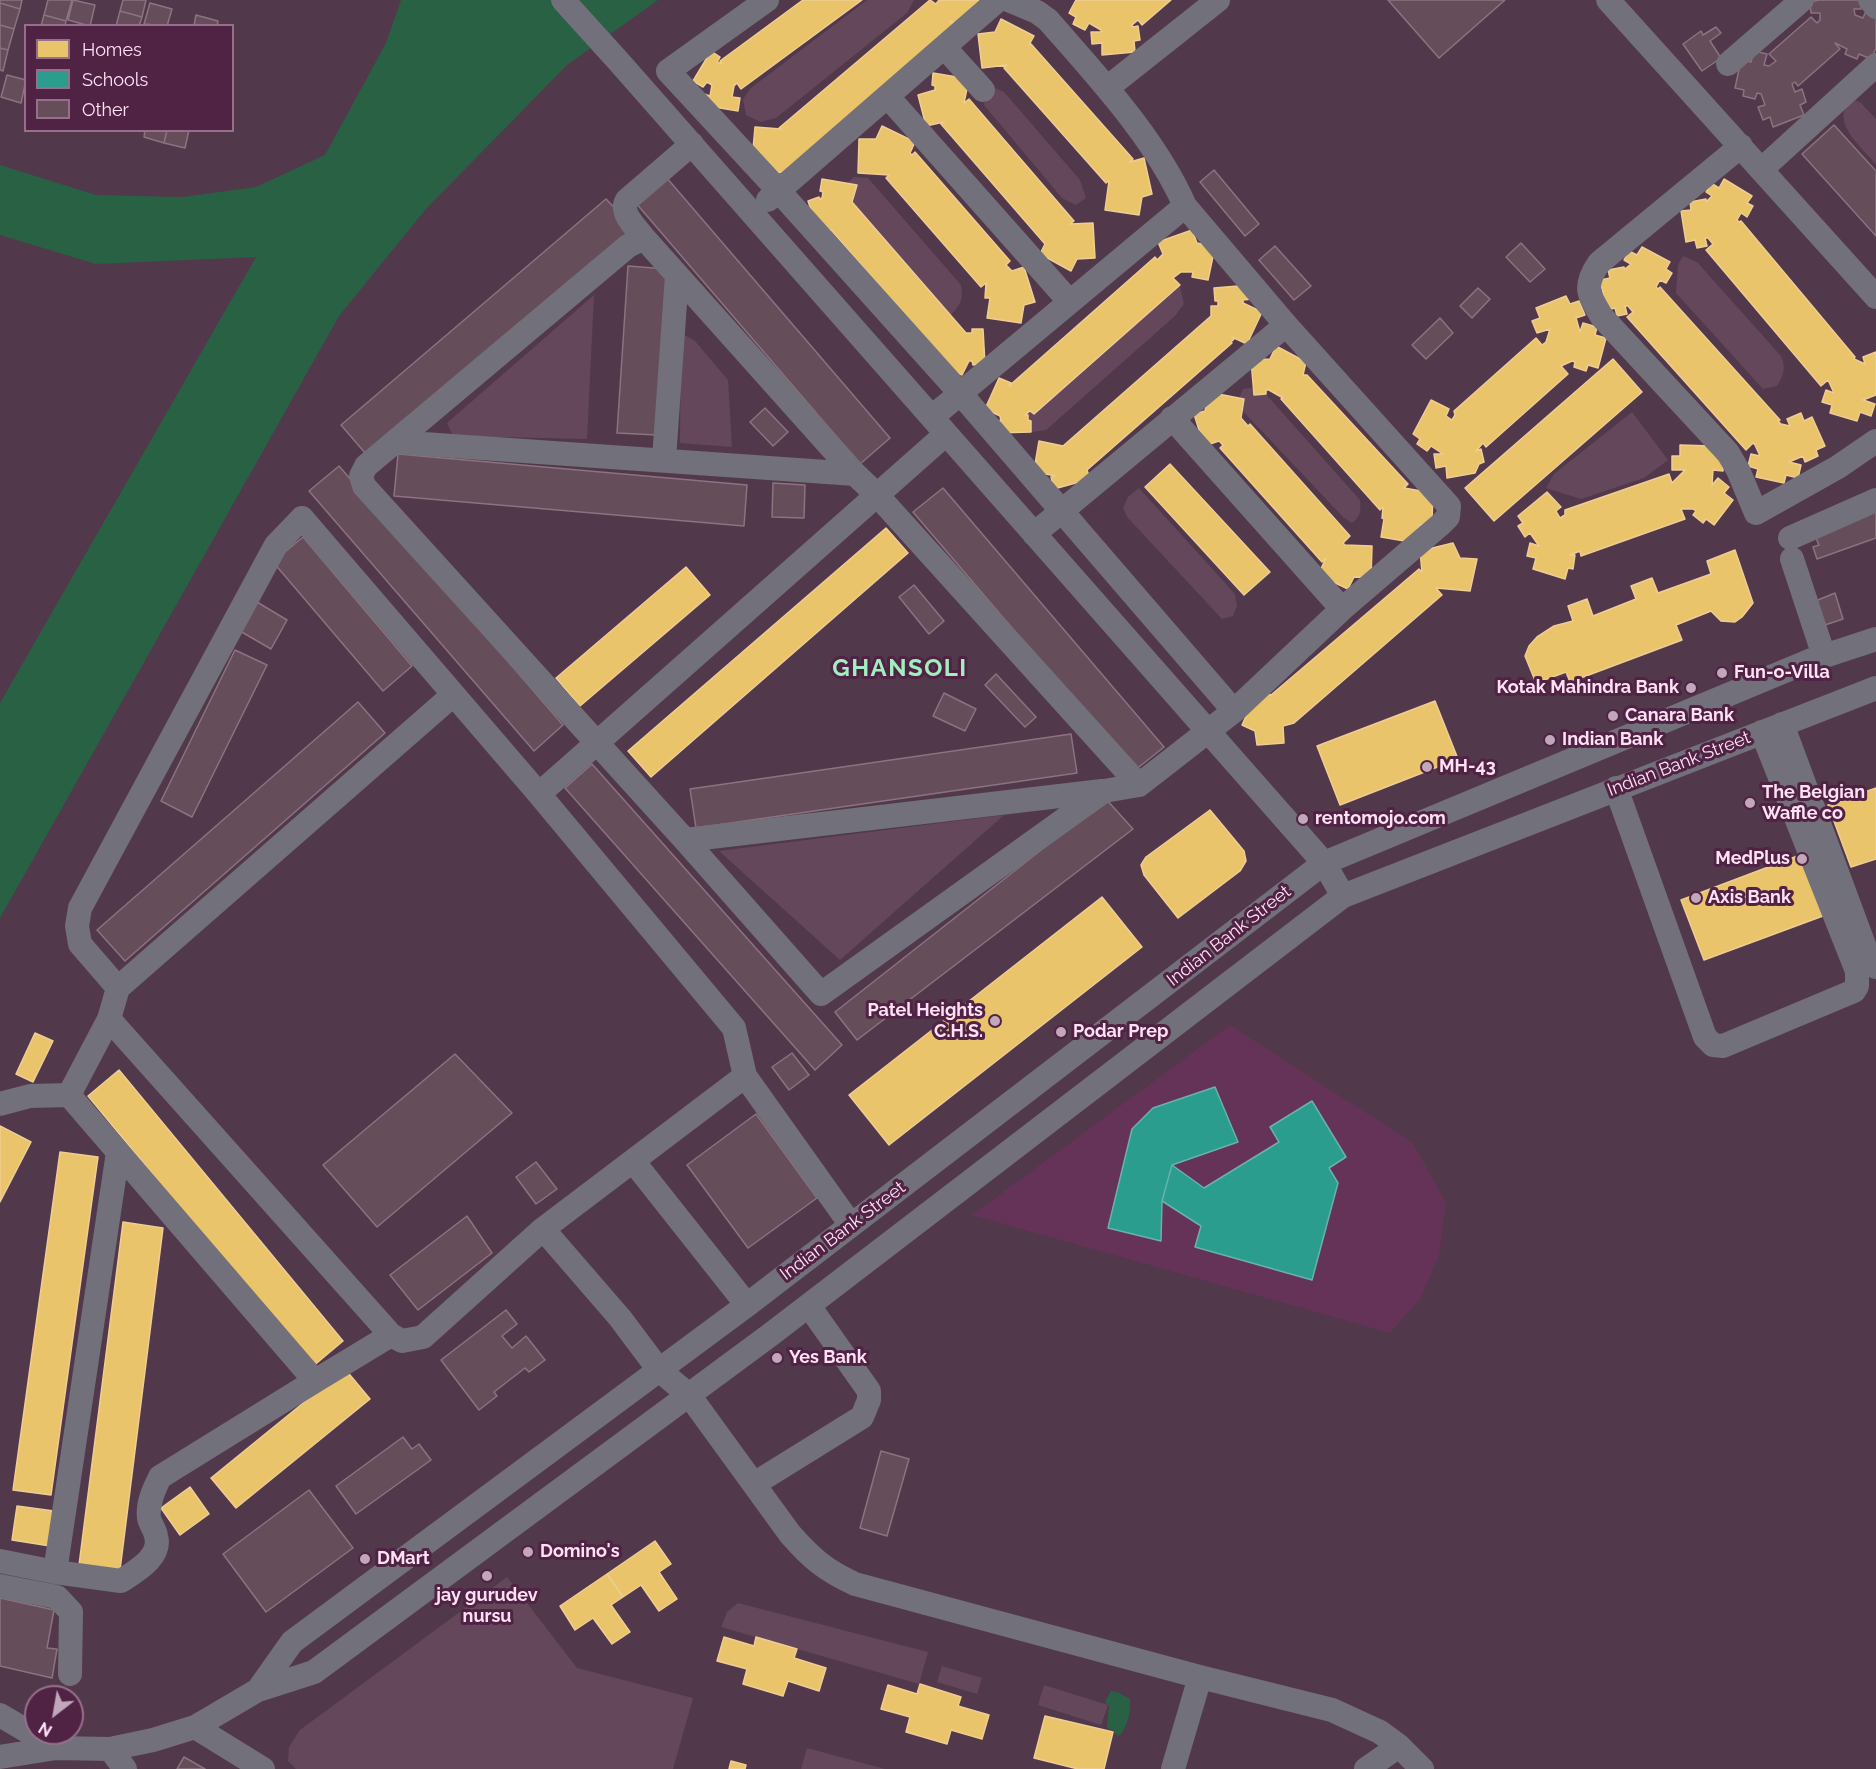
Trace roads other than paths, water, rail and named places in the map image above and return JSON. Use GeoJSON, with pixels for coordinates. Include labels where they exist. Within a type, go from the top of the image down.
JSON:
{"type":"FeatureCollection","features":[{"type":"Feature","properties":{"kind":"street"},"geometry":{"type":"LineString","coordinates":[[562,0],[692,144],[1324,863],[1343,896]]}},
{"type":"Feature","properties":{"kind":"street"},"geometry":{"type":"LineString","coordinates":[[767,0],[669,71],[960,393],[1234,711]]}},
{"type":"Feature","properties":{"kind":"street"},"geometry":{"type":"LineString","coordinates":[[753,214],[998,0]]}},
{"type":"Feature","properties":{"kind":"street"},"geometry":{"type":"LineString","coordinates":[[685,840],[1139,785],[1234,711],[1342,609],[1448,517],[1449,506],[1445,498],[1286,325],[1185,207],[1174,180],[1107,88],[1048,20],[1008,0]]}},
{"type":"Feature","properties":{"kind":"street"},"geometry":{"type":"LineString","coordinates":[[1107,88],[1218,0]]}},
{"type":"Feature","properties":{"kind":"street"},"geometry":{"type":"LineString","coordinates":[[1608,0],[1876,297]]}},
{"type":"Feature","properties":{"kind":"street"},"geometry":{"type":"LineString","coordinates":[[1728,64],[1802,0]]}},
{"type":"Feature","properties":{"kind":"street"},"geometry":{"type":"LineString","coordinates":[[1870,0],[1876,7]]}},
{"type":"Feature","properties":{"kind":"street"},"geometry":{"type":"LineString","coordinates":[[945,48],[983,90]]}},
{"type":"Feature","properties":{"kind":"street"},"geometry":{"type":"LineString","coordinates":[[1762,169],[1876,65]]}},
{"type":"Feature","properties":{"kind":"street"},"geometry":{"type":"LineString","coordinates":[[888,97],[1070,302]]}},
{"type":"Feature","properties":{"kind":"street"},"geometry":{"type":"LineString","coordinates":[[692,144],[627,200],[624,205],[625,212],[644,238],[855,474],[877,495],[1139,785]]}},
{"type":"Feature","properties":{"kind":"street"},"geometry":{"type":"LineString","coordinates":[[1741,146],[1599,263],[1589,276],[1590,297],[1602,317],[1728,453],[1738,470],[1756,513],[1838,467],[1876,441]]}},
{"type":"Feature","properties":{"kind":"street"},"geometry":{"type":"LineString","coordinates":[[539,794],[877,495],[939,425],[960,393],[1185,207]]}},
{"type":"Feature","properties":{"kind":"street"},"geometry":{"type":"LineString","coordinates":[[644,238],[628,246],[366,466],[360,476],[364,486],[685,840],[821,994],[1104,791]]}},
{"type":"Feature","properties":{"kind":"street"},"geometry":{"type":"LineString","coordinates":[[664,459],[677,275]]}},
{"type":"Feature","properties":{"kind":"street"},"geometry":{"type":"LineString","coordinates":[[1034,534],[1286,325]]}},
{"type":"Feature","properties":{"kind":"street"},"geometry":{"type":"LineString","coordinates":[[1172,418],[1342,609]]}},
{"type":"Feature","properties":{"kind":"street"},"geometry":{"type":"LineString","coordinates":[[395,442],[855,474]]}},
{"type":"Feature","properties":{"kind":"street"},"geometry":{"type":"LineString","coordinates":[[1824,656],[1791,549],[1876,500]]}},
{"type":"Feature","properties":{"kind":"street"},"geometry":{"type":"LineString","coordinates":[[118,988],[80,944],[77,926],[80,908],[276,545],[302,518],[539,794],[734,1028],[745,1076],[851,1225]]}},
{"type":"Feature","properties":{"kind":"street","name":"Indian Bank Street"},"geometry":{"type":"LineString","coordinates":[[258,1690],[292,1642],[747,1305],[1324,863],[1824,656],[1876,639]]}},
{"type":"Feature","properties":{"kind":"street","name":"Indian Bank Street"},"geometry":{"type":"LineString","coordinates":[[258,1690],[314,1672],[809,1306],[1343,896],[1876,688]]}},
{"type":"Feature","properties":{"kind":"street"},"geometry":{"type":"LineString","coordinates":[[69,1095],[109,1019],[118,988],[453,695]]}},
{"type":"Feature","properties":{"kind":"street"},"geometry":{"type":"LineString","coordinates":[[1616,789],[1705,1037],[1713,1045],[1723,1046],[1854,991],[1857,986],[1857,971],[1772,728]]}},
{"type":"Feature","properties":{"kind":"street"},"geometry":{"type":"LineString","coordinates":[[1772,728],[1870,961],[1876,967]]}},
{"type":"Feature","properties":{"kind":"street"},"geometry":{"type":"LineString","coordinates":[[109,1019],[391,1335],[402,1341],[423,1337],[543,1229],[745,1076]]}},
{"type":"Feature","properties":{"kind":"street"},"geometry":{"type":"LineString","coordinates":[[0,1104],[30,1096],[69,1095]]}},
{"type":"Feature","properties":{"kind":"street"},"geometry":{"type":"LineString","coordinates":[[69,1095],[315,1380]]}},
{"type":"Feature","properties":{"kind":"street"},"geometry":{"type":"LineString","coordinates":[[55,1572],[118,1152]]}},
{"type":"Feature","properties":{"kind":"street"},"geometry":{"type":"LineString","coordinates":[[633,1161],[747,1305]]}},
{"type":"Feature","properties":{"kind":"street"},"geometry":{"type":"LineString","coordinates":[[543,1229],[620,1318],[659,1370],[689,1395],[790,1534],[808,1555],[829,1572],[855,1584],[1200,1677],[1332,1710],[1380,1732],[1399,1746],[1422,1769]]}},
{"type":"Feature","properties":{"kind":"street"},"geometry":{"type":"LineString","coordinates":[[754,1484],[862,1417],[867,1408],[869,1392],[809,1306]]}},
{"type":"Feature","properties":{"kind":"street"},"geometry":{"type":"LineString","coordinates":[[0,1561],[55,1572],[121,1581],[153,1556],[157,1538],[149,1517],[152,1495],[160,1477],[391,1335]]}},
{"type":"Feature","properties":{"kind":"street"},"geometry":{"type":"LineString","coordinates":[[0,1586],[57,1597],[71,1612],[70,1674]]}},
{"type":"Feature","properties":{"kind":"street"},"geometry":{"type":"LineString","coordinates":[[1173,1769],[1200,1677]]}},
{"type":"Feature","properties":{"kind":"street"},"geometry":{"type":"LineString","coordinates":[[0,1757],[56,1748],[110,1749],[153,1740],[195,1727],[258,1690]]}},
{"type":"Feature","properties":{"kind":"street"},"geometry":{"type":"LineString","coordinates":[[0,1715],[56,1748]]}},
{"type":"Feature","properties":{"kind":"street"},"geometry":{"type":"LineString","coordinates":[[195,1727],[263,1769]]}},
{"type":"Feature","properties":{"kind":"street"},"geometry":{"type":"LineString","coordinates":[[1366,1769],[1399,1746]]}},
{"type":"Feature","properties":{"kind":"street"},"geometry":{"type":"LineString","coordinates":[[37,1769],[56,1748]]}},
{"type":"Feature","properties":{"kind":"street"},"geometry":{"type":"LineString","coordinates":[[110,1749],[125,1769]]}},
{"type":"Feature","properties":{"kind":"place","name":"Fun-o-Villa"},"geometry":{"type":"Point","coordinates":[1722,673]}},
{"type":"Feature","properties":{"kind":"place","name":"Kotak Mahindra Bank"},"geometry":{"type":"Point","coordinates":[1691,688]}},
{"type":"Feature","properties":{"kind":"place","name":"Canara Bank"},"geometry":{"type":"Point","coordinates":[1613,716]}},
{"type":"Feature","properties":{"kind":"place","name":"Indian Bank"},"geometry":{"type":"Point","coordinates":[1550,740]}},
{"type":"Feature","properties":{"kind":"place","name":"MH-43"},"geometry":{"type":"Point","coordinates":[1427,767]}},
{"type":"Feature","properties":{"kind":"place","name":"The Belgian Waffle co"},"geometry":{"type":"Point","coordinates":[1750,803]}},
{"type":"Feature","properties":{"kind":"place","name":"rentomojo.com"},"geometry":{"type":"Point","coordinates":[1303,819]}},
{"type":"Feature","properties":{"kind":"place","name":"MedPlus"},"geometry":{"type":"Point","coordinates":[1802,859]}},
{"type":"Feature","properties":{"kind":"place","name":"Axis Bank"},"geometry":{"type":"Point","coordinates":[1696,898]}},
{"type":"Feature","properties":{"kind":"place","name":"Patel Heights C.H.S."},"geometry":{"type":"Point","coordinates":[995,1021]}},
{"type":"Feature","properties":{"kind":"place","name":"Podar Prep"},"geometry":{"type":"Point","coordinates":[1061,1032]}},
{"type":"Feature","properties":{"kind":"place","name":"Yes Bank"},"geometry":{"type":"Point","coordinates":[777,1358]}},
{"type":"Feature","properties":{"kind":"place","name":"Domino's"},"geometry":{"type":"Point","coordinates":[528,1552]}},
{"type":"Feature","properties":{"kind":"place","name":"DMart"},"geometry":{"type":"Point","coordinates":[365,1559]}},
{"type":"Feature","properties":{"kind":"place","name":"jay gurudev nursu"},"geometry":{"type":"Point","coordinates":[487,1576]}},
{"type":"Feature","properties":{"kind":"district","name":"GHANSOLI"},"geometry":{"type":"Point","coordinates":[900,669]}}]}
